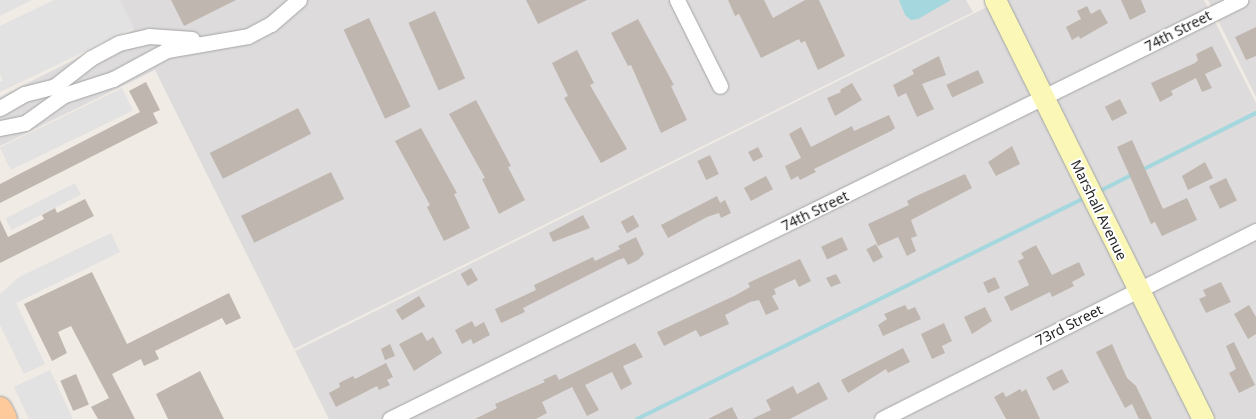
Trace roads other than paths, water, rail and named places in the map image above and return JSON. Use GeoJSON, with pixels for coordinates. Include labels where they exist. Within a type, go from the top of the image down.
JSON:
{"type":"FeatureCollection","features":[{"type":"Feature","properties":{"kind":"main road"},"geometry":{"type":"LineString","coordinates":[[0,408],[5,419]]}},
{"type":"Feature","properties":{"kind":"street"},"geometry":{"type":"LineString","coordinates":[[0,128],[25,122],[64,95],[113,79],[167,50],[226,42],[271,24],[299,0]]}},
{"type":"Feature","properties":{"kind":"street"},"geometry":{"type":"LineString","coordinates":[[677,0],[720,86]]}},
{"type":"Feature","properties":{"kind":"street","name":"Marshall Avenue"},"geometry":{"type":"LineString","coordinates":[[995,0],[1203,419]]}},
{"type":"Feature","properties":{"kind":"street","name":"74th Street"},"geometry":{"type":"LineString","coordinates":[[390,419],[1044,99],[1240,0]]}},
{"type":"Feature","properties":{"kind":"street"},"geometry":{"type":"LineString","coordinates":[[0,108],[24,94],[55,86],[96,54],[130,39],[149,36],[226,42]]}},
{"type":"Feature","properties":{"kind":"street","name":"73rd Street"},"geometry":{"type":"LineString","coordinates":[[882,419],[1256,230]]}},
{"type":"Feature","properties":{"kind":"water"},"geometry":{"type":"Polygon","coordinates":[[[899,0],[951,0],[918,19],[911,20],[905,15],[899,0]]]}},
{"type":"Feature","properties":{"kind":"waterway"},"geometry":{"type":"LineString","coordinates":[[1142,170],[1256,113]]}},
{"type":"Feature","properties":{"kind":"waterway"},"geometry":{"type":"LineString","coordinates":[[1100,191],[1134,174]]}},
{"type":"Feature","properties":{"kind":"waterway"},"geometry":{"type":"LineString","coordinates":[[637,419],[1081,200]]}}]}
